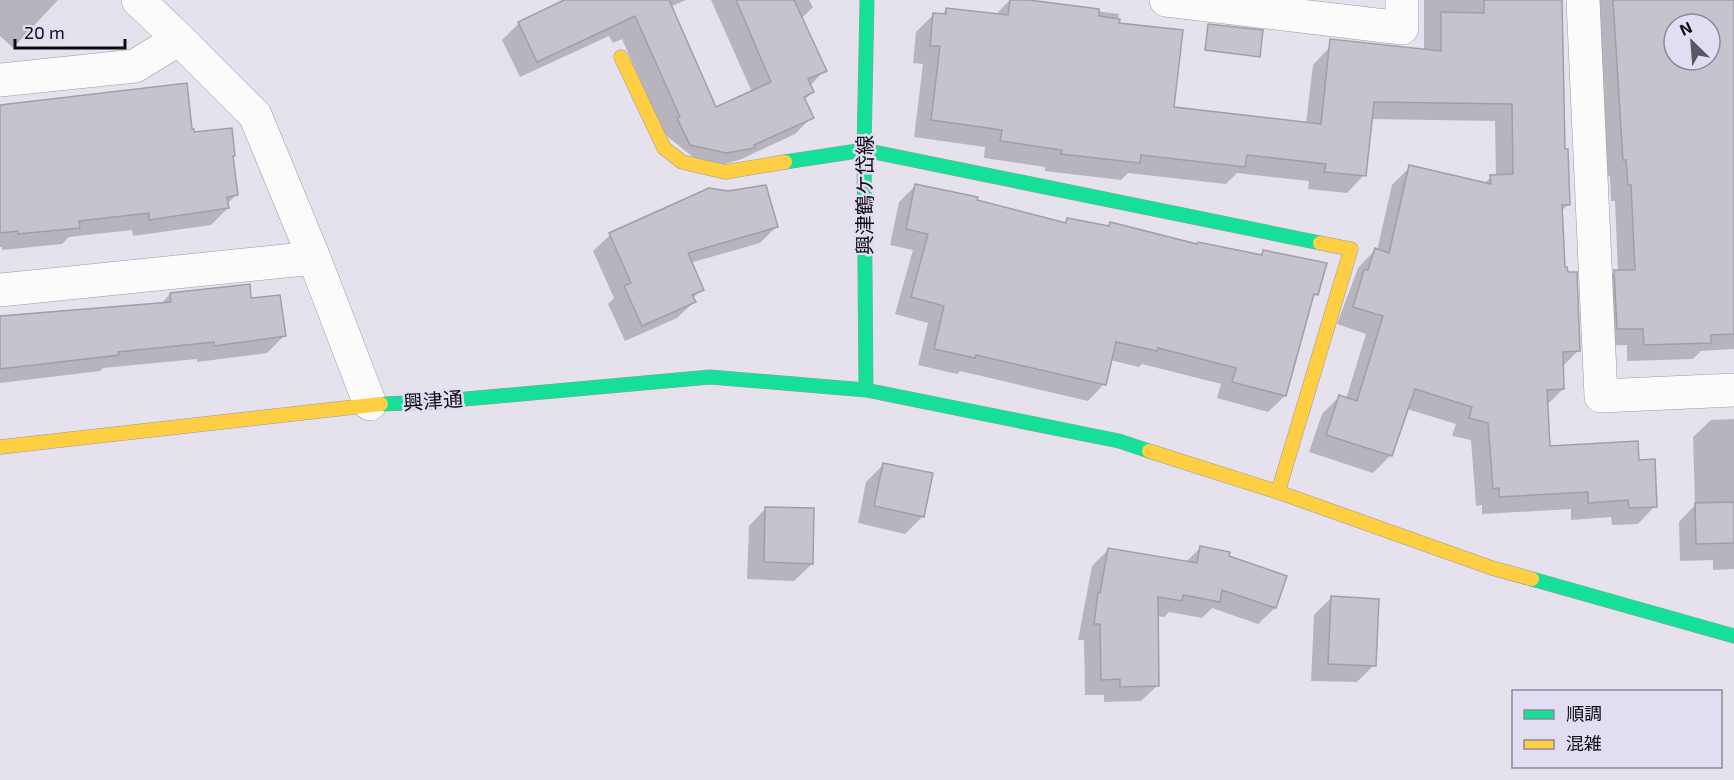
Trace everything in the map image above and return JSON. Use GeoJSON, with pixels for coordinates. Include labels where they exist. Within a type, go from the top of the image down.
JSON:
{"type":"FeatureCollection","features":[{"type":"Feature","properties":{"kind":"street"},"geometry":{"type":"LineString","coordinates":[[138,0],[255,115],[314,258],[370,404]]}},
{"type":"Feature","properties":{"kind":"street","name":"興津鶴ケ岱線"},"geometry":{"type":"LineString","coordinates":[[866,390],[864,150],[867,0]]}},
{"type":"Feature","properties":{"kind":"street"},"geometry":{"type":"LineString","coordinates":[[1166,0],[1402,28],[1402,0]]}},
{"type":"Feature","properties":{"kind":"street"},"geometry":{"type":"LineString","coordinates":[[1584,0],[1601,396],[1734,390]]}},
{"type":"Feature","properties":{"kind":"street"},"geometry":{"type":"LineString","coordinates":[[0,80],[135,66],[179,39]]}},
{"type":"Feature","properties":{"kind":"street"},"geometry":{"type":"LineString","coordinates":[[621,57],[664,148],[682,162],[725,172],[864,150],[1351,249],[1278,492]]}},
{"type":"Feature","properties":{"kind":"street"},"geometry":{"type":"LineString","coordinates":[[0,290],[314,258]]}},
{"type":"Feature","properties":{"kind":"street","name":"興津通"},"geometry":{"type":"LineString","coordinates":[[0,447],[370,404],[432,402],[710,377],[866,390],[1119,441],[1278,492],[1492,568],[1734,636]]}},
{"type":"Feature","properties":{"kind":"building"},"geometry":{"type":"Polygon","coordinates":[[[564,0],[669,0],[716,107],[771,82],[736,0],[794,0],[827,71],[808,79],[814,92],[804,97],[814,118],[754,145],[755,148],[726,153],[690,145],[635,16],[537,62],[518,22],[564,0]]]}},
{"type":"Feature","properties":{"kind":"building"},"geometry":{"type":"Polygon","coordinates":[[[1010,0],[1029,0],[1099,9],[1099,16],[1120,19],[1119,23],[1183,30],[1174,107],[1321,124],[1330,39],[1441,51],[1441,12],[1484,13],[1484,0],[1562,0],[1565,149],[1568,149],[1570,205],[1562,205],[1565,267],[1568,272],[1577,272],[1580,351],[1563,352],[1564,389],[1547,390],[1550,446],[1638,441],[1639,460],[1655,459],[1657,507],[1629,508],[1628,500],[1588,503],[1588,492],[1499,497],[1499,488],[1493,489],[1488,423],[1469,418],[1472,407],[1415,389],[1392,456],[1326,435],[1339,395],[1357,401],[1383,316],[1353,307],[1364,270],[1368,270],[1375,248],[1389,253],[1409,165],[1491,184],[1490,175],[1513,174],[1512,104],[1374,102],[1366,176],[1324,172],[1326,164],[1247,155],[1245,167],[1141,155],[1140,163],[1061,154],[1062,150],[1000,141],[1002,130],[931,120],[940,46],[930,46],[933,13],[946,14],[946,8],[1008,15],[1010,0]]]}},
{"type":"Feature","properties":{"kind":"building"},"geometry":{"type":"Polygon","coordinates":[[[1613,0],[1734,0],[1734,334],[1711,335],[1711,343],[1644,345],[1643,329],[1617,329],[1614,270],[1635,270],[1631,185],[1628,185],[1626,160],[1623,160],[1613,0]]]}},
{"type":"Feature","properties":{"kind":"building"},"geometry":{"type":"Polygon","coordinates":[[[1208,24],[1263,30],[1260,57],[1205,50],[1208,24]]]}},
{"type":"Feature","properties":{"kind":"building"},"geometry":{"type":"Polygon","coordinates":[[[187,83],[194,132],[232,128],[238,195],[227,197],[229,208],[149,220],[149,213],[79,221],[80,228],[18,234],[18,231],[0,233],[0,105],[187,83]]]}},
{"type":"Feature","properties":{"kind":"building"},"geometry":{"type":"Polygon","coordinates":[[[915,184],[978,197],[977,200],[1066,223],[1067,218],[1109,226],[1110,222],[1197,244],[1198,242],[1262,255],[1263,250],[1327,263],[1318,295],[1314,294],[1286,396],[1232,382],[1236,368],[1158,348],[1157,351],[1116,342],[1106,385],[976,355],[975,358],[934,349],[944,306],[911,297],[928,234],[906,229],[915,184]]]}},
{"type":"Feature","properties":{"kind":"building"},"geometry":{"type":"Polygon","coordinates":[[[766,185],[778,227],[688,253],[704,290],[692,295],[696,302],[642,326],[624,286],[631,283],[609,233],[709,188],[728,191],[766,185]]]}},
{"type":"Feature","properties":{"kind":"building"},"geometry":{"type":"Polygon","coordinates":[[[250,284],[251,298],[280,295],[286,336],[214,346],[214,342],[118,352],[119,355],[0,369],[0,316],[171,302],[170,293],[250,284]]]}},
{"type":"Feature","properties":{"kind":"building"},"geometry":{"type":"Polygon","coordinates":[[[883,463],[933,473],[924,517],[874,506],[883,463]]]}},
{"type":"Feature","properties":{"kind":"building"},"geometry":{"type":"Polygon","coordinates":[[[1734,502],[1734,543],[1696,544],[1695,503],[1734,502]]]}},
{"type":"Feature","properties":{"kind":"building"},"geometry":{"type":"Polygon","coordinates":[[[765,507],[814,508],[813,564],[764,562],[765,507]]]}},
{"type":"Feature","properties":{"kind":"building"},"geometry":{"type":"Polygon","coordinates":[[[1200,546],[1230,552],[1229,556],[1287,576],[1276,608],[1222,590],[1220,602],[1183,595],[1182,601],[1158,597],[1159,686],[1120,687],[1120,679],[1101,680],[1100,624],[1094,624],[1108,548],[1197,563],[1200,546]]]}},
{"type":"Feature","properties":{"kind":"building"},"geometry":{"type":"Polygon","coordinates":[[[1331,596],[1379,599],[1376,666],[1328,664],[1331,596]]]}},
{"type":"Feature","properties":{"kind":"traffic: fast"},"geometry":{"type":"LineString","coordinates":[[866,390],[864,150],[867,0]]}},
{"type":"Feature","properties":{"kind":"traffic: fast"},"geometry":{"type":"LineString","coordinates":[[785,162],[864,150],[1320,243]]}},
{"type":"Feature","properties":{"kind":"traffic: fast"},"geometry":{"type":"LineString","coordinates":[[381,404],[432,402],[710,377],[866,390],[1119,441],[1149,451]]}},
{"type":"Feature","properties":{"kind":"traffic: fast"},"geometry":{"type":"LineString","coordinates":[[1532,579],[1734,636]]}},
{"type":"Feature","properties":{"kind":"traffic: slow"},"geometry":{"type":"LineString","coordinates":[[621,57],[664,148],[682,162],[725,172],[785,162]]}},
{"type":"Feature","properties":{"kind":"traffic: slow"},"geometry":{"type":"LineString","coordinates":[[1278,492],[1351,249],[1320,243]]}},
{"type":"Feature","properties":{"kind":"traffic: slow"},"geometry":{"type":"LineString","coordinates":[[0,447],[381,404]]}},
{"type":"Feature","properties":{"kind":"traffic: slow"},"geometry":{"type":"LineString","coordinates":[[1149,451],[1278,492],[1492,568],[1532,579]]}}]}
